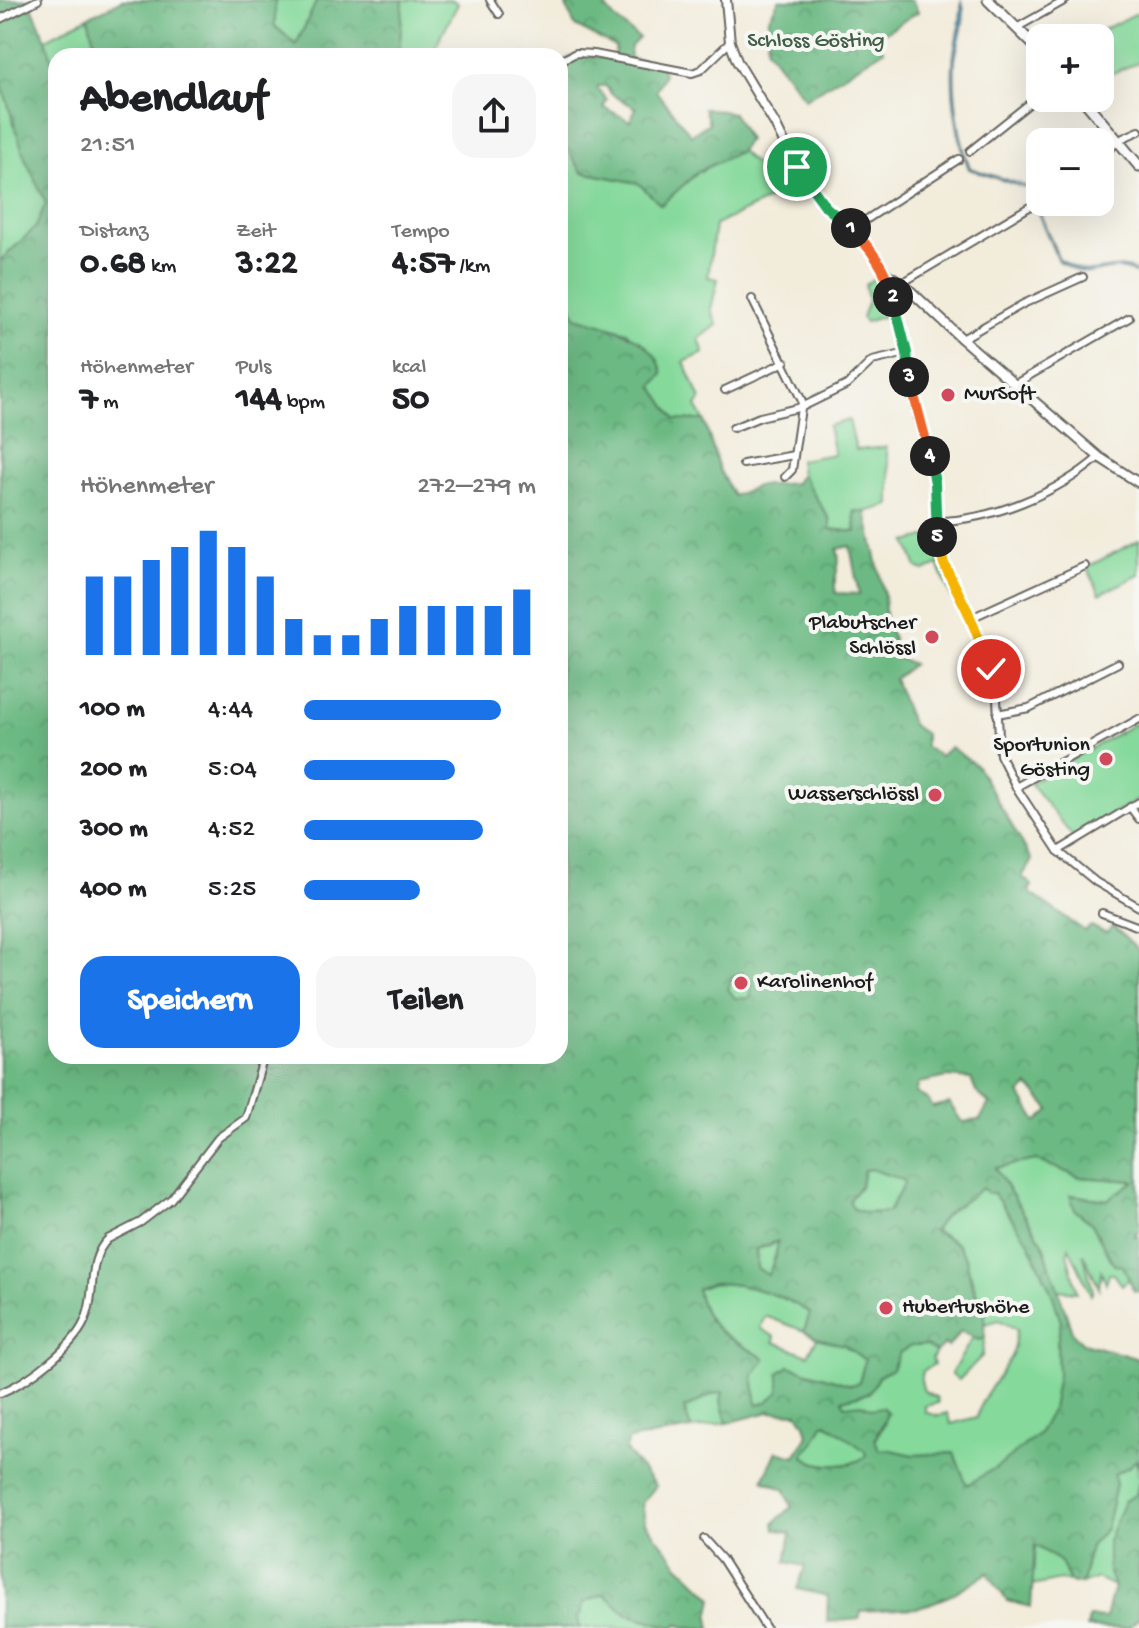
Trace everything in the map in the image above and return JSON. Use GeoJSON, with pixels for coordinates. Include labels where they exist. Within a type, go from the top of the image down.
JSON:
{"type":"FeatureCollection","features":[{"type":"Feature","properties":{"kind":"main road"},"geometry":{"type":"LineString","coordinates":[[988,0],[1026,36]]}},
{"type":"Feature","properties":{"kind":"main road"},"geometry":{"type":"LineString","coordinates":[[1094,112],[1139,166]]}},
{"type":"Feature","properties":{"kind":"street"},"geometry":{"type":"LineString","coordinates":[[0,19],[38,0]]}},
{"type":"Feature","properties":{"kind":"street"},"geometry":{"type":"LineString","coordinates":[[490,0],[499,14]]}},
{"type":"Feature","properties":{"kind":"street"},"geometry":{"type":"LineString","coordinates":[[715,0],[726,2],[730,42],[737,61],[775,124],[795,165],[826,207],[871,249],[887,274],[907,353],[909,386],[934,473],[936,521],[944,564],[971,618],[991,669],[1000,755],[1016,787],[1058,851],[1096,882],[1139,907]]}},
{"type":"Feature","properties":{"kind":"street"},"geometry":{"type":"LineString","coordinates":[[1018,27],[1066,0]]}},
{"type":"Feature","properties":{"kind":"street"},"geometry":{"type":"LineString","coordinates":[[568,57],[584,53],[692,73],[701,70],[730,42]]}},
{"type":"Feature","properties":{"kind":"street"},"geometry":{"type":"LineString","coordinates":[[970,151],[1026,106]]}},
{"type":"Feature","properties":{"kind":"street"},"geometry":{"type":"LineString","coordinates":[[1114,146],[1139,131]]}},
{"type":"Feature","properties":{"kind":"street"},"geometry":{"type":"LineString","coordinates":[[852,229],[959,159]]}},
{"type":"Feature","properties":{"kind":"street"},"geometry":{"type":"LineString","coordinates":[[902,283],[1026,209]]}},
{"type":"Feature","properties":{"kind":"street"},"geometry":{"type":"LineString","coordinates":[[887,274],[902,283],[1099,457],[1139,482]]}},
{"type":"Feature","properties":{"kind":"street"},"geometry":{"type":"LineString","coordinates":[[962,339],[1023,304],[1083,277]]}},
{"type":"Feature","properties":{"kind":"street"},"geometry":{"type":"LineString","coordinates":[[752,299],[802,401],[793,466],[785,477]]}},
{"type":"Feature","properties":{"kind":"street"},"geometry":{"type":"LineString","coordinates":[[1015,384],[1129,318]]}},
{"type":"Feature","properties":{"kind":"street"},"geometry":{"type":"LineString","coordinates":[[733,428],[740,428],[762,416],[802,407],[847,385],[872,361],[907,353]]}},
{"type":"Feature","properties":{"kind":"street"},"geometry":{"type":"LineString","coordinates":[[725,390],[785,362]]}},
{"type":"Feature","properties":{"kind":"street"},"geometry":{"type":"LineString","coordinates":[[743,464],[794,455]]}},
{"type":"Feature","properties":{"kind":"street"},"geometry":{"type":"LineString","coordinates":[[936,521],[975,518],[1012,506],[1068,480],[1099,457]]}},
{"type":"Feature","properties":{"kind":"street"},"geometry":{"type":"LineString","coordinates":[[971,618],[1085,566]]}},
{"type":"Feature","properties":{"kind":"street"},"geometry":{"type":"LineString","coordinates":[[997,714],[1029,708],[1118,663]]}},
{"type":"Feature","properties":{"kind":"street"},"geometry":{"type":"LineString","coordinates":[[1016,787],[1139,719]]}},
{"type":"Feature","properties":{"kind":"street"},"geometry":{"type":"LineString","coordinates":[[1058,851],[1139,802]]}},
{"type":"Feature","properties":{"kind":"street"},"geometry":{"type":"LineString","coordinates":[[1130,807],[1139,819]]}},
{"type":"Feature","properties":{"kind":"street"},"geometry":{"type":"LineString","coordinates":[[1102,913],[1139,927]]}},
{"type":"Feature","properties":{"kind":"street"},"geometry":{"type":"LineString","coordinates":[[0,1393],[26,1381],[42,1368],[82,1326],[91,1299],[95,1258],[102,1245],[141,1222],[171,1199],[218,1138],[246,1118],[262,1064]]}},
{"type":"Feature","properties":{"kind":"street"},"geometry":{"type":"LineString","coordinates":[[704,1539],[722,1559],[766,1628]]}},
{"type":"Feature","properties":{"kind":"green space"},"geometry":{"type":"Polygon","coordinates":[[[0,0],[29,0],[49,48],[48,1064],[568,1064],[568,299],[576,317],[629,335],[650,350],[663,374],[653,386],[676,420],[704,420],[719,469],[733,496],[757,486],[795,483],[801,474],[830,520],[830,529],[856,532],[854,511],[866,512],[884,594],[886,625],[893,638],[893,656],[913,664],[894,679],[912,725],[925,734],[925,747],[940,756],[950,747],[977,766],[1032,860],[1022,877],[1032,885],[1029,892],[1085,931],[1091,926],[1106,933],[1113,926],[1139,950],[1139,1230],[1134,1236],[1139,1237],[1139,1291],[1134,1291],[1123,1266],[1114,1265],[1092,1224],[1075,1210],[1070,1195],[1107,1200],[1134,1181],[1079,1177],[1036,1160],[995,1168],[1042,1242],[1073,1334],[1083,1343],[1139,1359],[1139,1465],[1136,1460],[1114,1474],[1116,1485],[1106,1529],[1090,1546],[1082,1584],[1070,1582],[1061,1562],[1035,1545],[1031,1607],[1007,1601],[988,1573],[949,1596],[919,1608],[861,1611],[859,1619],[827,1622],[828,1596],[797,1589],[805,1566],[786,1562],[791,1533],[775,1529],[774,1523],[792,1507],[785,1490],[763,1480],[777,1451],[795,1456],[808,1435],[805,1424],[798,1413],[769,1412],[727,1423],[721,1401],[723,1392],[684,1408],[691,1429],[629,1440],[625,1450],[656,1486],[642,1503],[645,1522],[678,1564],[713,1598],[709,1618],[711,1628],[687,1628],[677,1624],[674,1628],[627,1614],[604,1594],[584,1602],[578,1619],[580,1628],[0,1628],[0,261],[36,227],[46,203],[25,158],[0,79],[0,0]],[[850,546],[837,549],[836,593],[859,594],[850,546]],[[742,973],[732,977],[728,989],[735,998],[750,998],[752,983],[742,973]],[[948,1077],[919,1083],[916,1093],[933,1107],[949,1103],[962,1122],[980,1120],[989,1103],[976,1092],[971,1079],[948,1077]],[[1029,1086],[1020,1094],[1037,1122],[1050,1110],[1029,1086]],[[871,1169],[864,1170],[861,1185],[849,1200],[853,1209],[865,1213],[888,1212],[904,1184],[903,1180],[871,1169]],[[982,1188],[945,1215],[934,1231],[957,1244],[966,1258],[972,1286],[984,1313],[985,1338],[979,1340],[961,1331],[948,1347],[945,1344],[936,1352],[926,1346],[911,1346],[899,1353],[892,1369],[878,1377],[869,1393],[842,1400],[845,1406],[861,1404],[872,1409],[882,1407],[888,1413],[875,1439],[879,1450],[914,1455],[954,1453],[967,1485],[1003,1463],[1038,1434],[1052,1409],[1061,1322],[1029,1242],[993,1193],[989,1194],[982,1188]],[[778,1241],[756,1249],[757,1268],[768,1275],[776,1257],[778,1241]],[[713,1283],[697,1289],[701,1304],[713,1325],[721,1332],[765,1359],[753,1376],[757,1404],[767,1402],[779,1392],[779,1373],[789,1366],[851,1385],[859,1383],[865,1360],[844,1345],[804,1331],[810,1313],[788,1301],[751,1288],[713,1283]],[[827,1423],[823,1424],[813,1444],[803,1455],[816,1463],[843,1465],[866,1456],[865,1451],[827,1423]]]}},
{"type":"Feature","properties":{"kind":"green space"},"geometry":{"type":"Polygon","coordinates":[[[122,0],[275,0],[275,26],[296,45],[317,0],[403,0],[400,48],[96,48],[88,17],[122,0]]]}},
{"type":"Feature","properties":{"kind":"green space"},"geometry":{"type":"Polygon","coordinates":[[[275,0],[317,0],[296,45],[275,26],[275,0]]]}},
{"type":"Feature","properties":{"kind":"green space"},"geometry":{"type":"Polygon","coordinates":[[[403,0],[453,0],[458,4],[435,48],[400,48],[403,0]]]}},
{"type":"Feature","properties":{"kind":"green space"},"geometry":{"type":"Polygon","coordinates":[[[569,0],[600,0],[614,18],[639,38],[631,46],[629,58],[660,64],[664,74],[656,91],[691,135],[709,123],[704,108],[733,113],[748,140],[740,151],[698,172],[661,205],[638,183],[582,172],[568,150],[568,58],[576,54],[613,59],[616,47],[575,26],[566,6],[569,0]],[[598,86],[607,100],[603,107],[630,121],[636,108],[611,94],[606,86],[598,86]]]}},
{"type":"Feature","properties":{"kind":"green space","name":"Schloss Gösting"},"geometry":{"type":"Polygon","coordinates":[[[779,0],[912,0],[918,12],[876,38],[884,50],[805,99],[767,49],[769,18],[779,0]]]}},
{"type":"Feature","properties":{"kind":"green space"},"geometry":{"type":"Polygon","coordinates":[[[1139,12],[1139,62],[1114,72],[1114,24],[1139,12]]]}},
{"type":"Feature","properties":{"kind":"green space"},"geometry":{"type":"Polygon","coordinates":[[[88,17],[96,48],[49,48],[46,39],[88,17]]]}},
{"type":"Feature","properties":{"kind":"green space"},"geometry":{"type":"Polygon","coordinates":[[[0,79],[25,158],[46,203],[36,227],[0,261],[0,79]]]}},
{"type":"Feature","properties":{"kind":"green space"},"geometry":{"type":"Polygon","coordinates":[[[568,150],[582,172],[638,183],[661,205],[698,172],[740,151],[785,192],[715,225],[708,277],[718,279],[711,309],[717,325],[699,339],[704,353],[684,362],[701,399],[696,406],[704,420],[676,420],[652,386],[628,332],[576,317],[568,299],[568,150]]]}},
{"type":"Feature","properties":{"kind":"green space"},"geometry":{"type":"Polygon","coordinates":[[[878,275],[884,284],[891,314],[865,322],[862,317],[868,301],[865,285],[878,275]]]}},
{"type":"Feature","properties":{"kind":"green space"},"geometry":{"type":"Polygon","coordinates":[[[849,420],[856,450],[886,447],[890,476],[890,505],[866,512],[854,511],[856,532],[830,529],[830,520],[801,474],[799,460],[834,454],[828,426],[849,420]]]}},
{"type":"Feature","properties":{"kind":"green space"},"geometry":{"type":"Polygon","coordinates":[[[933,535],[940,563],[956,597],[952,599],[938,565],[924,571],[917,567],[907,542],[933,535]]]}},
{"type":"Feature","properties":{"kind":"green space"},"geometry":{"type":"Polygon","coordinates":[[[1139,540],[1139,575],[1100,594],[1087,567],[1139,540]]]}},
{"type":"Feature","properties":{"kind":"green space","name":"Sportunion Gösting"},"geometry":{"type":"Polygon","coordinates":[[[1136,723],[1139,729],[1139,799],[1073,837],[1030,783],[1136,723]]]}},
{"type":"Feature","properties":{"kind":"green space"},"geometry":{"type":"Polygon","coordinates":[[[743,973],[752,983],[750,998],[735,999],[728,989],[732,977],[743,973]]]}},
{"type":"Feature","properties":{"kind":"green space"},"geometry":{"type":"Polygon","coordinates":[[[1036,1160],[1079,1177],[1135,1181],[1107,1200],[1071,1195],[1075,1210],[1092,1224],[1114,1264],[1123,1266],[1129,1279],[1122,1285],[1114,1274],[1109,1274],[1106,1283],[1101,1271],[1099,1288],[1083,1253],[1093,1291],[1091,1295],[1069,1247],[1067,1253],[1077,1292],[1058,1290],[1042,1242],[995,1168],[1036,1160]]]}},
{"type":"Feature","properties":{"kind":"green space"},"geometry":{"type":"Polygon","coordinates":[[[871,1169],[903,1180],[904,1184],[888,1212],[865,1213],[853,1209],[849,1200],[861,1185],[864,1170],[871,1169]]]}},
{"type":"Feature","properties":{"kind":"green space"},"geometry":{"type":"Polygon","coordinates":[[[982,1188],[989,1194],[993,1193],[1029,1242],[1061,1322],[1053,1409],[1038,1434],[1003,1463],[967,1485],[953,1453],[914,1455],[886,1449],[879,1451],[875,1439],[885,1423],[871,1410],[845,1406],[842,1400],[869,1393],[878,1377],[892,1369],[899,1353],[911,1346],[926,1346],[936,1352],[932,1359],[934,1364],[923,1371],[921,1381],[924,1391],[937,1398],[938,1403],[925,1406],[925,1412],[937,1416],[947,1413],[951,1424],[977,1417],[982,1402],[1012,1355],[1017,1329],[999,1320],[985,1324],[960,1249],[952,1240],[934,1231],[945,1215],[982,1188]]]}},
{"type":"Feature","properties":{"kind":"green space"},"geometry":{"type":"Polygon","coordinates":[[[779,1241],[769,1276],[757,1268],[756,1249],[779,1241]]]}},
{"type":"Feature","properties":{"kind":"green space"},"geometry":{"type":"Polygon","coordinates":[[[713,1283],[763,1291],[810,1313],[804,1331],[765,1316],[760,1328],[775,1337],[774,1342],[808,1355],[817,1338],[844,1345],[865,1360],[859,1383],[851,1385],[789,1366],[779,1373],[779,1392],[767,1402],[756,1404],[753,1375],[764,1358],[713,1325],[701,1304],[697,1289],[713,1283]]]}},
{"type":"Feature","properties":{"kind":"green space"},"geometry":{"type":"Polygon","coordinates":[[[973,1337],[979,1340],[985,1338],[982,1356],[959,1380],[951,1374],[973,1337]]]}},
{"type":"Feature","properties":{"kind":"green space"},"geometry":{"type":"Polygon","coordinates":[[[723,1392],[721,1401],[727,1423],[691,1429],[684,1408],[723,1392]]]}},
{"type":"Feature","properties":{"kind":"green space"},"geometry":{"type":"Polygon","coordinates":[[[823,1423],[846,1435],[865,1451],[866,1456],[842,1465],[808,1459],[802,1454],[813,1444],[823,1423]]]}},
{"type":"Feature","properties":{"kind":"green space"},"geometry":{"type":"Polygon","coordinates":[[[1136,1460],[1136,1495],[1124,1501],[1108,1570],[1114,1586],[1097,1578],[1082,1584],[1090,1546],[1106,1529],[1116,1485],[1114,1474],[1136,1460]]]}},
{"type":"Feature","properties":{"kind":"green space"},"geometry":{"type":"Polygon","coordinates":[[[1139,1486],[1139,1618],[1128,1628],[1087,1628],[1089,1617],[1106,1618],[1114,1586],[1108,1570],[1108,1541],[1124,1501],[1136,1495],[1139,1486]]]}},
{"type":"Feature","properties":{"kind":"green space"},"geometry":{"type":"Polygon","coordinates":[[[1035,1545],[1061,1562],[1070,1582],[1060,1580],[1032,1586],[1035,1545]]]}},
{"type":"Feature","properties":{"kind":"green space"},"geometry":{"type":"Polygon","coordinates":[[[604,1594],[627,1614],[664,1625],[663,1628],[580,1628],[578,1619],[584,1602],[604,1594]]]}},
{"type":"Feature","properties":{"kind":"water"},"geometry":{"type":"Polygon","coordinates":[[[961,0],[964,14],[955,61],[955,87],[966,157],[970,168],[1026,188],[969,169],[958,131],[953,76],[961,0]]]}},
{"type":"Feature","properties":{"kind":"water"},"geometry":{"type":"Polygon","coordinates":[[[1039,216],[1059,259],[1085,271],[1116,268],[1089,273],[1077,271],[1058,261],[1039,216]]]}},
{"type":"Feature","properties":{"kind":"place","name":"MurSoft"},"geometry":{"type":"Point","coordinates":[948,395]}},
{"type":"Feature","properties":{"kind":"place","name":"Plabutscher Schlössl"},"geometry":{"type":"Point","coordinates":[932,637]}},
{"type":"Feature","properties":{"kind":"place","name":"Sportunion Gösting"},"geometry":{"type":"Point","coordinates":[1106,759]}},
{"type":"Feature","properties":{"kind":"place","name":"Wasserschlössl"},"geometry":{"type":"Point","coordinates":[935,795]}},
{"type":"Feature","properties":{"kind":"place","name":"Karolinenhof"},"geometry":{"type":"Point","coordinates":[741,983]}},
{"type":"Feature","properties":{"kind":"place","name":"Hubertushöhe"},"geometry":{"type":"Point","coordinates":[886,1308]}},
{"type":"Feature","properties":{"kind":"route"},"geometry":{"type":"LineString","coordinates":[[797,167],[826,207],[871,249],[887,274],[907,353],[909,386],[934,473],[939,550],[983,643],[991,669]]}}]}
